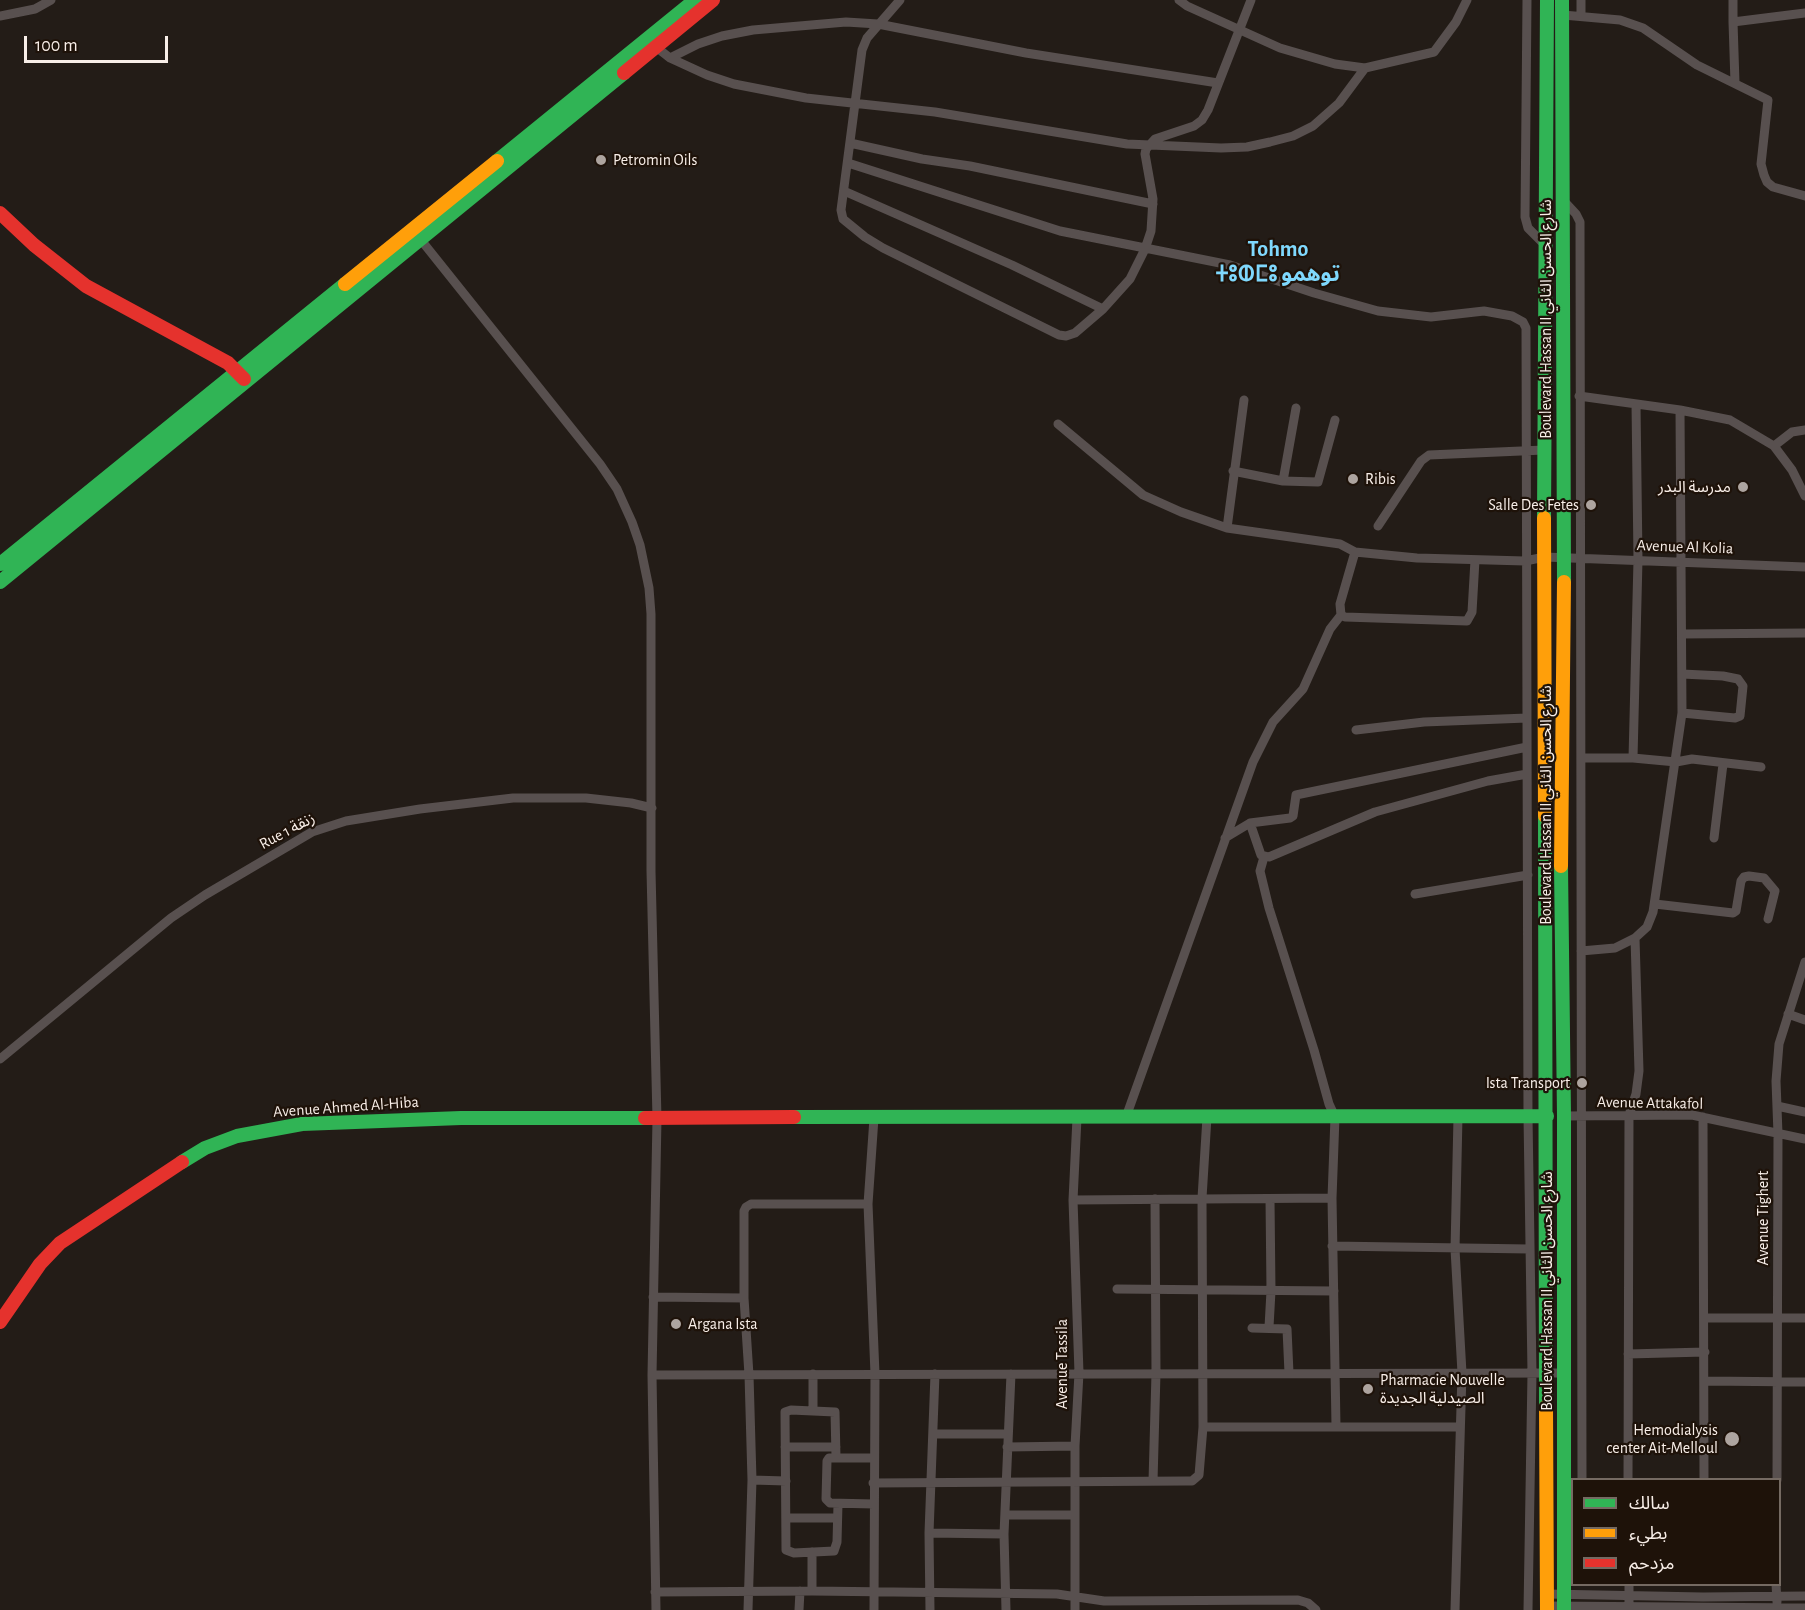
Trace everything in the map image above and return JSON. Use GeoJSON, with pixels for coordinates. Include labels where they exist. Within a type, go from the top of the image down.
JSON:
{"type":"FeatureCollection","features":[{"type":"Feature","properties":{"kind":"main road"},"geometry":{"type":"LineString","coordinates":[[0,582],[242,376],[694,0]]}},
{"type":"Feature","properties":{"kind":"main road"},"geometry":{"type":"LineString","coordinates":[[0,564],[421,240],[713,0]]}},
{"type":"Feature","properties":{"kind":"main road","name":"Boulevard Hassan II شارع الحسن الثاني"},"geometry":{"type":"LineString","coordinates":[[1547,0],[1544,450],[1547,1603]]}},
{"type":"Feature","properties":{"kind":"main road","name":"Boulevard Hassan II شارع الحسن الثاني"},"geometry":{"type":"LineString","coordinates":[[1562,0],[1564,557],[1561,889],[1564,1116],[1564,1604]]}},
{"type":"Feature","properties":{"kind":"main road"},"geometry":{"type":"LineString","coordinates":[[0,213],[34,245],[86,285],[109,300],[228,363],[242,376]]}},
{"type":"Feature","properties":{"kind":"main road","name":"Avenue Ahmed Al-Hiba"},"geometry":{"type":"LineString","coordinates":[[0,1322],[40,1264],[60,1243],[177,1164],[205,1148],[237,1136],[262,1130],[345,1121],[461,1118],[1564,1116]]}},
{"type":"Feature","properties":{"kind":"street"},"geometry":{"type":"LineString","coordinates":[[0,16],[35,9],[51,0]]}},
{"type":"Feature","properties":{"kind":"street"},"geometry":{"type":"LineString","coordinates":[[900,0],[867,38],[862,50],[841,210],[843,219],[883,248],[1059,335],[1066,336],[1075,333],[1103,309],[1130,279],[1151,231],[1153,204],[1145,153],[1155,139],[1194,126],[1202,120],[1251,0]]}},
{"type":"Feature","properties":{"kind":"street"},"geometry":{"type":"LineString","coordinates":[[1179,0],[1280,48],[1335,64],[1365,68],[1434,52],[1456,22],[1467,0]]}},
{"type":"Feature","properties":{"kind":"street"},"geometry":{"type":"LineString","coordinates":[[1527,0],[1525,217],[1528,228],[1546,246]]}},
{"type":"Feature","properties":{"kind":"street"},"geometry":{"type":"LineString","coordinates":[[1581,0],[1581,15]]}},
{"type":"Feature","properties":{"kind":"street"},"geometry":{"type":"LineString","coordinates":[[1733,0],[1735,83]]}},
{"type":"Feature","properties":{"kind":"street"},"geometry":{"type":"LineString","coordinates":[[1733,22],[1805,13]]}},
{"type":"Feature","properties":{"kind":"street"},"geometry":{"type":"LineString","coordinates":[[1563,15],[1620,20],[1643,28],[1697,65],[1768,100],[1761,164],[1767,182],[1773,187],[1805,196]]}},
{"type":"Feature","properties":{"kind":"street"},"geometry":{"type":"LineString","coordinates":[[670,58],[698,44],[722,36],[753,30],[846,22],[878,24],[1026,53],[1218,83]]}},
{"type":"Feature","properties":{"kind":"street"},"geometry":{"type":"LineString","coordinates":[[656,47],[686,67],[734,84],[806,98],[935,112],[1093,140],[1149,145],[1239,147],[1293,136],[1313,126],[1338,103],[1365,68]]}},
{"type":"Feature","properties":{"kind":"street"},"geometry":{"type":"LineString","coordinates":[[850,143],[898,155],[981,169],[1153,204]]}},
{"type":"Feature","properties":{"kind":"street"},"geometry":{"type":"LineString","coordinates":[[848,163],[1052,228],[1230,265],[1314,293],[1378,311],[1431,317],[1485,311],[1519,318],[1526,328],[1528,1117],[1532,1373],[1528,1610]]}},
{"type":"Feature","properties":{"kind":"street"},"geometry":{"type":"LineString","coordinates":[[844,191],[1012,265],[1103,309]]}},
{"type":"Feature","properties":{"kind":"street"},"geometry":{"type":"LineString","coordinates":[[1563,200],[1576,213],[1580,222],[1582,1478]]}},
{"type":"Feature","properties":{"kind":"street"},"geometry":{"type":"LineString","coordinates":[[421,240],[600,464],[617,489],[640,545],[649,588],[651,871],[657,1119],[652,1375],[656,1610]]}},
{"type":"Feature","properties":{"kind":"street"},"geometry":{"type":"LineString","coordinates":[[1579,396],[1680,410],[1730,420],[1774,446],[1792,470],[1805,496]]}},
{"type":"Feature","properties":{"kind":"street"},"geometry":{"type":"LineString","coordinates":[[1227,528],[1244,399]]}},
{"type":"Feature","properties":{"kind":"street"},"geometry":{"type":"LineString","coordinates":[[1633,759],[1638,560],[1635,404]]}},
{"type":"Feature","properties":{"kind":"street"},"geometry":{"type":"LineString","coordinates":[[1283,481],[1296,408]]}},
{"type":"Feature","properties":{"kind":"street"},"geometry":{"type":"LineString","coordinates":[[1581,951],[1615,948],[1635,938],[1647,927],[1655,904],[1682,714],[1680,410]]}},
{"type":"Feature","properties":{"kind":"street"},"geometry":{"type":"LineString","coordinates":[[1233,471],[1283,481],[1318,482],[1335,420]]}},
{"type":"Feature","properties":{"kind":"street","name":"Avenue Al Kolia"},"geometry":{"type":"LineString","coordinates":[[1058,424],[1143,495],[1181,512],[1227,528],[1340,544],[1355,552],[1417,558],[1525,561],[1545,557],[1564,557],[1805,567]]}},
{"type":"Feature","properties":{"kind":"street"},"geometry":{"type":"LineString","coordinates":[[1774,446],[1792,432],[1805,430]]}},
{"type":"Feature","properties":{"kind":"street"},"geometry":{"type":"LineString","coordinates":[[1378,526],[1424,458],[1429,455],[1544,450]]}},
{"type":"Feature","properties":{"kind":"street"},"geometry":{"type":"LineString","coordinates":[[1126,1118],[1253,762],[1273,722],[1303,689],[1330,629],[1341,615],[1340,604],[1355,552]]}},
{"type":"Feature","properties":{"kind":"street"},"geometry":{"type":"LineString","coordinates":[[1341,615],[1345,617],[1467,621],[1472,612],[1475,560]]}},
{"type":"Feature","properties":{"kind":"street"},"geometry":{"type":"LineString","coordinates":[[1682,634],[1805,633]]}},
{"type":"Feature","properties":{"kind":"street"},"geometry":{"type":"LineString","coordinates":[[1682,674],[1723,676],[1738,679],[1743,686],[1740,716],[1735,718],[1682,714]]}},
{"type":"Feature","properties":{"kind":"street"},"geometry":{"type":"LineString","coordinates":[[1356,730],[1424,722],[1527,718]]}},
{"type":"Feature","properties":{"kind":"street"},"geometry":{"type":"LineString","coordinates":[[1225,838],[1250,823],[1290,818],[1293,816],[1296,795],[1527,747]]}},
{"type":"Feature","properties":{"kind":"street"},"geometry":{"type":"LineString","coordinates":[[1581,758],[1676,762],[1692,759],[1761,767]]}},
{"type":"Feature","properties":{"kind":"street"},"geometry":{"type":"LineString","coordinates":[[1714,838],[1723,764]]}},
{"type":"Feature","properties":{"kind":"street"},"geometry":{"type":"LineString","coordinates":[[1263,857],[1269,857],[1375,812],[1488,781],[1527,774]]}},
{"type":"Feature","properties":{"kind":"street","name":"Rue 1 زنقة"},"geometry":{"type":"LineString","coordinates":[[0,1059],[184,908],[312,832],[346,821],[513,798],[586,798],[652,808]]}},
{"type":"Feature","properties":{"kind":"street"},"geometry":{"type":"LineString","coordinates":[[1250,823],[1263,857],[1260,871],[1269,908],[1329,1104],[1335,1117],[1332,1246],[1336,1426]]}},
{"type":"Feature","properties":{"kind":"street"},"geometry":{"type":"LineString","coordinates":[[1415,894],[1528,875]]}},
{"type":"Feature","properties":{"kind":"street"},"geometry":{"type":"LineString","coordinates":[[1655,904],[1733,913],[1736,911],[1741,881],[1744,877],[1749,876],[1764,878],[1775,891],[1768,919]]}},
{"type":"Feature","properties":{"kind":"street"},"geometry":{"type":"LineString","coordinates":[[1628,1478],[1629,1115],[1636,1094],[1639,1071],[1635,938]]}},
{"type":"Feature","properties":{"kind":"street","name":"Avenue Tighert"},"geometry":{"type":"LineString","coordinates":[[1777,1478],[1778,1134],[1776,1081],[1779,1044],[1805,962]]}},
{"type":"Feature","properties":{"kind":"street"},"geometry":{"type":"LineString","coordinates":[[1788,1014],[1805,1020]]}},
{"type":"Feature","properties":{"kind":"street"},"geometry":{"type":"LineString","coordinates":[[1777,1106],[1805,1112]]}},
{"type":"Feature","properties":{"kind":"street","name":"Avenue Attakafol"},"geometry":{"type":"LineString","coordinates":[[1564,1116],[1692,1115],[1805,1139]]}},
{"type":"Feature","properties":{"kind":"street"},"geometry":{"type":"LineString","coordinates":[[873,1483],[1153,1481],[1192,1480],[1200,1475],[1203,1427],[1202,1198],[1207,1117]]}},
{"type":"Feature","properties":{"kind":"street"},"geometry":{"type":"LineString","coordinates":[[1455,1610],[1462,1373],[1455,1249],[1458,1117]]}},
{"type":"Feature","properties":{"kind":"street"},"geometry":{"type":"LineString","coordinates":[[1703,1117],[1706,1381],[1704,1478]]}},
{"type":"Feature","properties":{"kind":"street"},"geometry":{"type":"LineString","coordinates":[[874,1118],[868,1204],[875,1374],[874,1610]]}},
{"type":"Feature","properties":{"kind":"street","name":"Avenue Tassila"},"geometry":{"type":"LineString","coordinates":[[1075,1610],[1075,1446],[1079,1373],[1073,1200],[1077,1118]]}},
{"type":"Feature","properties":{"kind":"street"},"geometry":{"type":"LineString","coordinates":[[1073,1200],[1332,1198]]}},
{"type":"Feature","properties":{"kind":"street"},"geometry":{"type":"LineString","coordinates":[[1153,1481],[1156,1373],[1155,1199]]}},
{"type":"Feature","properties":{"kind":"street"},"geometry":{"type":"LineString","coordinates":[[1269,1327],[1270,1199]]}},
{"type":"Feature","properties":{"kind":"street"},"geometry":{"type":"LineString","coordinates":[[748,1610],[752,1480],[744,1298],[746,1207],[751,1204],[868,1204]]}},
{"type":"Feature","properties":{"kind":"street"},"geometry":{"type":"LineString","coordinates":[[1332,1246],[1529,1249]]}},
{"type":"Feature","properties":{"kind":"street"},"geometry":{"type":"LineString","coordinates":[[1117,1289],[1334,1291]]}},
{"type":"Feature","properties":{"kind":"street"},"geometry":{"type":"LineString","coordinates":[[653,1297],[744,1298]]}},
{"type":"Feature","properties":{"kind":"street"},"geometry":{"type":"LineString","coordinates":[[1705,1318],[1805,1318]]}},
{"type":"Feature","properties":{"kind":"street"},"geometry":{"type":"LineString","coordinates":[[1252,1328],[1269,1327],[1288,1330],[1288,1373]]}},
{"type":"Feature","properties":{"kind":"street"},"geometry":{"type":"LineString","coordinates":[[1628,1354],[1705,1352]]}},
{"type":"Feature","properties":{"kind":"street"},"geometry":{"type":"LineString","coordinates":[[652,1375],[1563,1373]]}},
{"type":"Feature","properties":{"kind":"street"},"geometry":{"type":"LineString","coordinates":[[813,1374],[813,1411]]}},
{"type":"Feature","properties":{"kind":"street"},"geometry":{"type":"LineString","coordinates":[[930,1610],[929,1533],[934,1374]]}},
{"type":"Feature","properties":{"kind":"street"},"geometry":{"type":"LineString","coordinates":[[1006,1610],[1004,1534],[1011,1374]]}},
{"type":"Feature","properties":{"kind":"street"},"geometry":{"type":"LineString","coordinates":[[1706,1381],[1805,1382]]}},
{"type":"Feature","properties":{"kind":"street"},"geometry":{"type":"LineString","coordinates":[[837,1504],[836,1549],[830,1553],[795,1553],[786,1550],[785,1412],[831,1411],[836,1413],[836,1452],[827,1461],[826,1499],[830,1503],[837,1504],[874,1504]]}},
{"type":"Feature","properties":{"kind":"street"},"geometry":{"type":"LineString","coordinates":[[1203,1427],[1460,1427]]}},
{"type":"Feature","properties":{"kind":"street"},"geometry":{"type":"LineString","coordinates":[[933,1434],[1008,1434]]}},
{"type":"Feature","properties":{"kind":"street"},"geometry":{"type":"LineString","coordinates":[[1007,1447],[1075,1446]]}},
{"type":"Feature","properties":{"kind":"street"},"geometry":{"type":"LineString","coordinates":[[785,1447],[873,1458]]}},
{"type":"Feature","properties":{"kind":"street"},"geometry":{"type":"LineString","coordinates":[[752,1480],[786,1481]]}},
{"type":"Feature","properties":{"kind":"street"},"geometry":{"type":"LineString","coordinates":[[1005,1515],[1075,1515]]}},
{"type":"Feature","properties":{"kind":"street"},"geometry":{"type":"LineString","coordinates":[[787,1518],[837,1518]]}},
{"type":"Feature","properties":{"kind":"street"},"geometry":{"type":"LineString","coordinates":[[929,1533],[1004,1534]]}},
{"type":"Feature","properties":{"kind":"street"},"geometry":{"type":"LineString","coordinates":[[812,1552],[812,1591]]}},
{"type":"Feature","properties":{"kind":"street"},"geometry":{"type":"LineString","coordinates":[[1581,1586],[1582,1608]]}},
{"type":"Feature","properties":{"kind":"street"},"geometry":{"type":"LineString","coordinates":[[1629,1586],[1629,1609]]}},
{"type":"Feature","properties":{"kind":"street"},"geometry":{"type":"LineString","coordinates":[[1702,1609],[1703,1586]]}},
{"type":"Feature","properties":{"kind":"street"},"geometry":{"type":"LineString","coordinates":[[1776,1586],[1777,1609]]}},
{"type":"Feature","properties":{"kind":"street"},"geometry":{"type":"LineString","coordinates":[[799,1610],[800,1591]]}},
{"type":"Feature","properties":{"kind":"street"},"geometry":{"type":"LineString","coordinates":[[655,1592],[1057,1594],[1104,1601],[1298,1600],[1316,1610]]}},
{"type":"Feature","properties":{"kind":"street"},"geometry":{"type":"LineString","coordinates":[[1564,1604],[1581,1595],[1805,1596]]}},
{"type":"Feature","properties":{"kind":"street"},"geometry":{"type":"LineString","coordinates":[[1547,1603],[1582,1608],[1629,1609],[1805,1608]]}},
{"type":"Feature","properties":{"kind":"traffic: fast"},"geometry":{"type":"LineString","coordinates":[[497,161],[695,0]]}},
{"type":"Feature","properties":{"kind":"traffic: fast"},"geometry":{"type":"LineString","coordinates":[[1544,518],[1547,0]]}},
{"type":"Feature","properties":{"kind":"traffic: fast"},"geometry":{"type":"LineString","coordinates":[[1562,0],[1564,582]]}},
{"type":"Feature","properties":{"kind":"traffic: fast"},"geometry":{"type":"LineString","coordinates":[[0,582],[624,73]]}},
{"type":"Feature","properties":{"kind":"traffic: fast"},"geometry":{"type":"LineString","coordinates":[[0,564],[345,284]]}},
{"type":"Feature","properties":{"kind":"traffic: fast"},"geometry":{"type":"LineString","coordinates":[[1545,816],[1546,1407]]}},
{"type":"Feature","properties":{"kind":"traffic: fast"},"geometry":{"type":"LineString","coordinates":[[1561,866],[1564,1116],[1564,1610]]}},
{"type":"Feature","properties":{"kind":"traffic: fast"},"geometry":{"type":"LineString","coordinates":[[794,1117],[1547,1116]]}},
{"type":"Feature","properties":{"kind":"traffic: fast"},"geometry":{"type":"LineString","coordinates":[[182,1162],[205,1148],[237,1136],[302,1124],[461,1118],[645,1118]]}},
{"type":"Feature","properties":{"kind":"traffic: slow"},"geometry":{"type":"LineString","coordinates":[[345,284],[497,161]]}},
{"type":"Feature","properties":{"kind":"traffic: slow"},"geometry":{"type":"LineString","coordinates":[[1544,518],[1545,816]]}},
{"type":"Feature","properties":{"kind":"traffic: slow"},"geometry":{"type":"LineString","coordinates":[[1561,866],[1564,582]]}},
{"type":"Feature","properties":{"kind":"traffic: slow"},"geometry":{"type":"LineString","coordinates":[[1546,1407],[1547,1610]]}},
{"type":"Feature","properties":{"kind":"traffic: jam"},"geometry":{"type":"LineString","coordinates":[[624,73],[713,0]]}},
{"type":"Feature","properties":{"kind":"traffic: jam"},"geometry":{"type":"LineString","coordinates":[[0,213],[34,245],[86,286],[228,363],[244,379]]}},
{"type":"Feature","properties":{"kind":"traffic: jam"},"geometry":{"type":"LineString","coordinates":[[645,1118],[794,1117]]}},
{"type":"Feature","properties":{"kind":"traffic: jam"},"geometry":{"type":"LineString","coordinates":[[0,1322],[40,1264],[60,1243],[182,1162]]}},
{"type":"Feature","properties":{"kind":"place","name":"Petromin Oils"},"geometry":{"type":"Point","coordinates":[601,160]}},
{"type":"Feature","properties":{"kind":"place","name":"Ribis"},"geometry":{"type":"Point","coordinates":[1353,479]}},
{"type":"Feature","properties":{"kind":"place","name":"مدرسة البدر"},"geometry":{"type":"Point","coordinates":[1743,487]}},
{"type":"Feature","properties":{"kind":"place","name":"Salle Des Fetes"},"geometry":{"type":"Point","coordinates":[1591,505]}},
{"type":"Feature","properties":{"kind":"place","name":"Ista Transport"},"geometry":{"type":"Point","coordinates":[1582,1083]}},
{"type":"Feature","properties":{"kind":"place","name":"Argana Ista"},"geometry":{"type":"Point","coordinates":[676,1324]}},
{"type":"Feature","properties":{"kind":"place","name":"Pharmacie Nouvelle الصيدلية الجديدة"},"geometry":{"type":"Point","coordinates":[1368,1389]}},
{"type":"Feature","properties":{"kind":"place","name":"Hemodialysis center Ait-Melloul"},"geometry":{"type":"Point","coordinates":[1732,1439]}},
{"type":"Feature","properties":{"kind":"district","name":"Tohmo ⵜⵓⵀⵎⵓ توهمو"},"geometry":{"type":"Point","coordinates":[1278,262]}}]}
